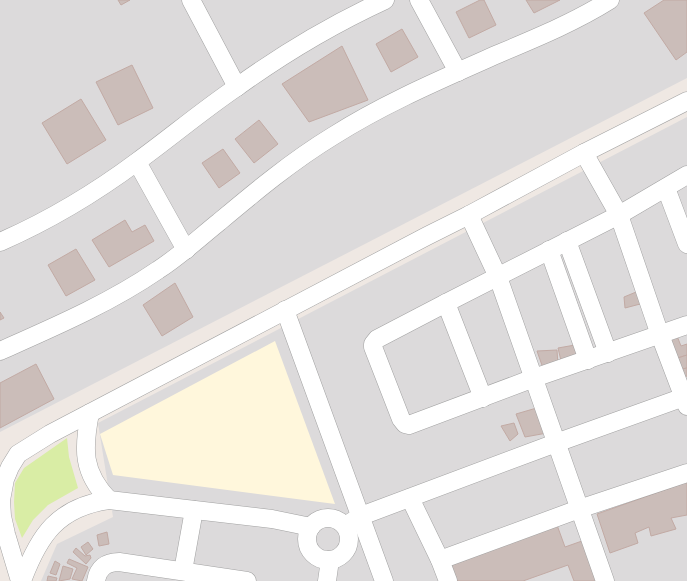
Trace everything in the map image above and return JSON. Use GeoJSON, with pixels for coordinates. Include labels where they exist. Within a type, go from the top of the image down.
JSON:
{"type":"FeatureCollection","features":[{"type":"Feature","properties":{"kind":"street"},"geometry":{"type":"LineString","coordinates":[[191,0],[236,87]]}},
{"type":"Feature","properties":{"kind":"street"},"geometry":{"type":"LineString","coordinates":[[0,242],[24,232],[66,208],[137,162],[236,87],[320,33],[385,0]]}},
{"type":"Feature","properties":{"kind":"street"},"geometry":{"type":"LineString","coordinates":[[419,0],[458,72]]}},
{"type":"Feature","properties":{"kind":"street"},"geometry":{"type":"LineString","coordinates":[[0,351],[73,317],[124,291],[159,270],[186,250],[258,189],[332,136],[389,104],[547,33],[594,10],[610,0]]}},
{"type":"Feature","properties":{"kind":"street"},"geometry":{"type":"LineString","coordinates":[[21,581],[7,538],[2,516],[2,492],[8,472],[18,454],[50,434],[285,310],[470,215],[584,153],[687,101]]}},
{"type":"Feature","properties":{"kind":"street"},"geometry":{"type":"LineString","coordinates":[[345,526],[361,516],[556,443],[686,400],[660,334],[619,215],[584,153]]}},
{"type":"Feature","properties":{"kind":"street"},"geometry":{"type":"LineString","coordinates":[[137,162],[186,250]]}},
{"type":"Feature","properties":{"kind":"street"},"geometry":{"type":"LineString","coordinates":[[687,175],[619,215],[377,339],[373,344],[374,351],[401,419],[405,424],[412,424],[534,378],[687,325]]}},
{"type":"Feature","properties":{"kind":"street"},"geometry":{"type":"LineString","coordinates":[[666,188],[687,244]]}},
{"type":"Feature","properties":{"kind":"street"},"geometry":{"type":"LineString","coordinates":[[470,215],[498,277],[605,581]]}},
{"type":"Feature","properties":{"kind":"street"},"geometry":{"type":"LineString","coordinates":[[566,241],[608,353]]}},
{"type":"Feature","properties":{"kind":"street"},"geometry":{"type":"LineString","coordinates":[[549,250],[588,360]]}},
{"type":"Feature","properties":{"kind":"street"},"geometry":{"type":"LineString","coordinates":[[446,303],[483,398]]}},
{"type":"Feature","properties":{"kind":"street"},"geometry":{"type":"LineString","coordinates":[[285,310],[384,581]]}},
{"type":"Feature","properties":{"kind":"street"},"geometry":{"type":"LineString","coordinates":[[90,413],[85,437],[87,462],[100,491],[109,500]]}},
{"type":"Feature","properties":{"kind":"street"},"geometry":{"type":"LineString","coordinates":[[440,560],[579,509],[687,473]]}},
{"type":"Feature","properties":{"kind":"street"},"geometry":{"type":"LineString","coordinates":[[410,498],[440,560],[448,581]]}},
{"type":"Feature","properties":{"kind":"street"},"geometry":{"type":"LineString","coordinates":[[21,581],[39,543],[54,524],[74,510],[97,502],[109,500],[272,519],[311,527]]}},
{"type":"Feature","properties":{"kind":"street"},"geometry":{"type":"LineString","coordinates":[[183,571],[194,510]]}},
{"type":"Feature","properties":{"kind":"street"},"geometry":{"type":"LineString","coordinates":[[326,518],[339,520],[345,526],[348,530],[350,540],[347,549],[341,556],[330,560],[325,560],[315,556],[309,547],[307,537],[311,527],[318,520],[326,518]]}},
{"type":"Feature","properties":{"kind":"street"},"geometry":{"type":"LineString","coordinates":[[327,581],[330,560]]}},
{"type":"Feature","properties":{"kind":"street"},"geometry":{"type":"LineString","coordinates":[[96,581],[101,568],[115,562],[247,581]]}},
{"type":"Feature","properties":{"kind":"shaded area"},"geometry":{"type":"Polygon","coordinates":[[[0,0],[687,0],[687,78],[0,432],[0,0]]]}},
{"type":"Feature","properties":{"kind":"shaded area"},"geometry":{"type":"Polygon","coordinates":[[[687,117],[687,581],[41,581],[57,544],[113,517],[98,423],[687,117]]]}},
{"type":"Feature","properties":{"kind":"shaded area"},"geometry":{"type":"Polygon","coordinates":[[[275,341],[335,504],[113,475],[100,434],[275,341]]]}},
{"type":"Feature","properties":{"kind":"green space"},"geometry":{"type":"Polygon","coordinates":[[[67,438],[69,457],[78,488],[48,505],[33,520],[22,538],[15,519],[15,483],[24,468],[67,438]]]}},
{"type":"Feature","properties":{"kind":"building"},"geometry":{"type":"Polygon","coordinates":[[[118,0],[130,0],[121,5],[118,0]]]}},
{"type":"Feature","properties":{"kind":"building"},"geometry":{"type":"Polygon","coordinates":[[[480,0],[484,0],[496,25],[469,38],[456,12],[480,0]]]}},
{"type":"Feature","properties":{"kind":"building"},"geometry":{"type":"Polygon","coordinates":[[[526,0],[560,0],[534,13],[526,0]]]}},
{"type":"Feature","properties":{"kind":"building"},"geometry":{"type":"Polygon","coordinates":[[[664,0],[687,0],[687,52],[676,60],[644,13],[664,0]]]}},
{"type":"Feature","properties":{"kind":"building"},"geometry":{"type":"Polygon","coordinates":[[[402,29],[418,57],[391,72],[376,44],[402,29]]]}},
{"type":"Feature","properties":{"kind":"building"},"geometry":{"type":"Polygon","coordinates":[[[342,46],[368,100],[309,122],[282,84],[342,46]]]}},
{"type":"Feature","properties":{"kind":"building"},"geometry":{"type":"Polygon","coordinates":[[[132,65],[153,108],[118,125],[96,82],[132,65]]]}},
{"type":"Feature","properties":{"kind":"building"},"geometry":{"type":"Polygon","coordinates":[[[81,99],[106,140],[67,164],[42,123],[81,99]]]}},
{"type":"Feature","properties":{"kind":"building"},"geometry":{"type":"Polygon","coordinates":[[[259,120],[278,144],[254,163],[235,139],[259,120]]]}},
{"type":"Feature","properties":{"kind":"building"},"geometry":{"type":"Polygon","coordinates":[[[223,149],[240,173],[219,188],[202,163],[223,149]]]}},
{"type":"Feature","properties":{"kind":"building"},"geometry":{"type":"Polygon","coordinates":[[[125,220],[132,232],[145,225],[154,241],[109,267],[92,240],[125,220]]]}},
{"type":"Feature","properties":{"kind":"building"},"geometry":{"type":"Polygon","coordinates":[[[76,249],[95,280],[66,296],[48,265],[76,249]]]}},
{"type":"Feature","properties":{"kind":"building"},"geometry":{"type":"Polygon","coordinates":[[[175,283],[193,317],[162,336],[143,305],[175,283]]]}},
{"type":"Feature","properties":{"kind":"building"},"geometry":{"type":"Polygon","coordinates":[[[641,290],[644,303],[625,308],[624,297],[641,290]]]}},
{"type":"Feature","properties":{"kind":"building"},"geometry":{"type":"Polygon","coordinates":[[[0,312],[4,318],[0,320],[0,312]]]}},
{"type":"Feature","properties":{"kind":"building"},"geometry":{"type":"Polygon","coordinates":[[[677,336],[681,346],[687,344],[687,355],[674,359],[668,340],[677,336]]]}},
{"type":"Feature","properties":{"kind":"building"},"geometry":{"type":"Polygon","coordinates":[[[575,345],[578,358],[562,365],[558,348],[575,345]]]}},
{"type":"Feature","properties":{"kind":"building"},"geometry":{"type":"Polygon","coordinates":[[[557,350],[558,365],[544,371],[537,351],[557,350]]]}},
{"type":"Feature","properties":{"kind":"building"},"geometry":{"type":"Polygon","coordinates":[[[687,355],[687,368],[682,369],[678,358],[687,355]]]}},
{"type":"Feature","properties":{"kind":"building"},"geometry":{"type":"Polygon","coordinates":[[[36,364],[54,399],[0,428],[0,383],[36,364]]]}},
{"type":"Feature","properties":{"kind":"building"},"geometry":{"type":"Polygon","coordinates":[[[687,368],[687,376],[685,377],[682,369],[687,368]]]}},
{"type":"Feature","properties":{"kind":"building"},"geometry":{"type":"Polygon","coordinates":[[[540,407],[547,433],[525,437],[516,414],[540,407]]]}},
{"type":"Feature","properties":{"kind":"building"},"geometry":{"type":"Polygon","coordinates":[[[514,423],[518,434],[510,441],[501,426],[514,423]]]}},
{"type":"Feature","properties":{"kind":"building"},"geometry":{"type":"Polygon","coordinates":[[[687,482],[687,515],[671,518],[676,529],[651,536],[649,527],[635,533],[638,543],[610,553],[597,514],[687,482]]]}},
{"type":"Feature","properties":{"kind":"building"},"geometry":{"type":"Polygon","coordinates":[[[557,525],[565,547],[582,541],[596,581],[574,581],[568,565],[523,581],[453,581],[447,564],[557,525]]]}},
{"type":"Feature","properties":{"kind":"building"},"geometry":{"type":"Polygon","coordinates":[[[107,532],[109,544],[99,546],[97,535],[107,532]]]}},
{"type":"Feature","properties":{"kind":"building"},"geometry":{"type":"Polygon","coordinates":[[[88,542],[93,549],[86,555],[81,547],[88,542]]]}},
{"type":"Feature","properties":{"kind":"building"},"geometry":{"type":"Polygon","coordinates":[[[76,548],[85,556],[90,555],[91,558],[86,564],[73,552],[76,548]]]}},
{"type":"Feature","properties":{"kind":"building"},"geometry":{"type":"Polygon","coordinates":[[[69,559],[88,567],[82,581],[72,579],[77,568],[67,563],[69,559]]]}},
{"type":"Feature","properties":{"kind":"building"},"geometry":{"type":"Polygon","coordinates":[[[55,561],[60,564],[56,575],[50,573],[55,561]]]}},
{"type":"Feature","properties":{"kind":"building"},"geometry":{"type":"Polygon","coordinates":[[[63,566],[73,569],[70,579],[59,581],[63,566]]]}},
{"type":"Feature","properties":{"kind":"building"},"geometry":{"type":"Polygon","coordinates":[[[48,576],[57,578],[56,581],[47,581],[48,576]]]}}]}
